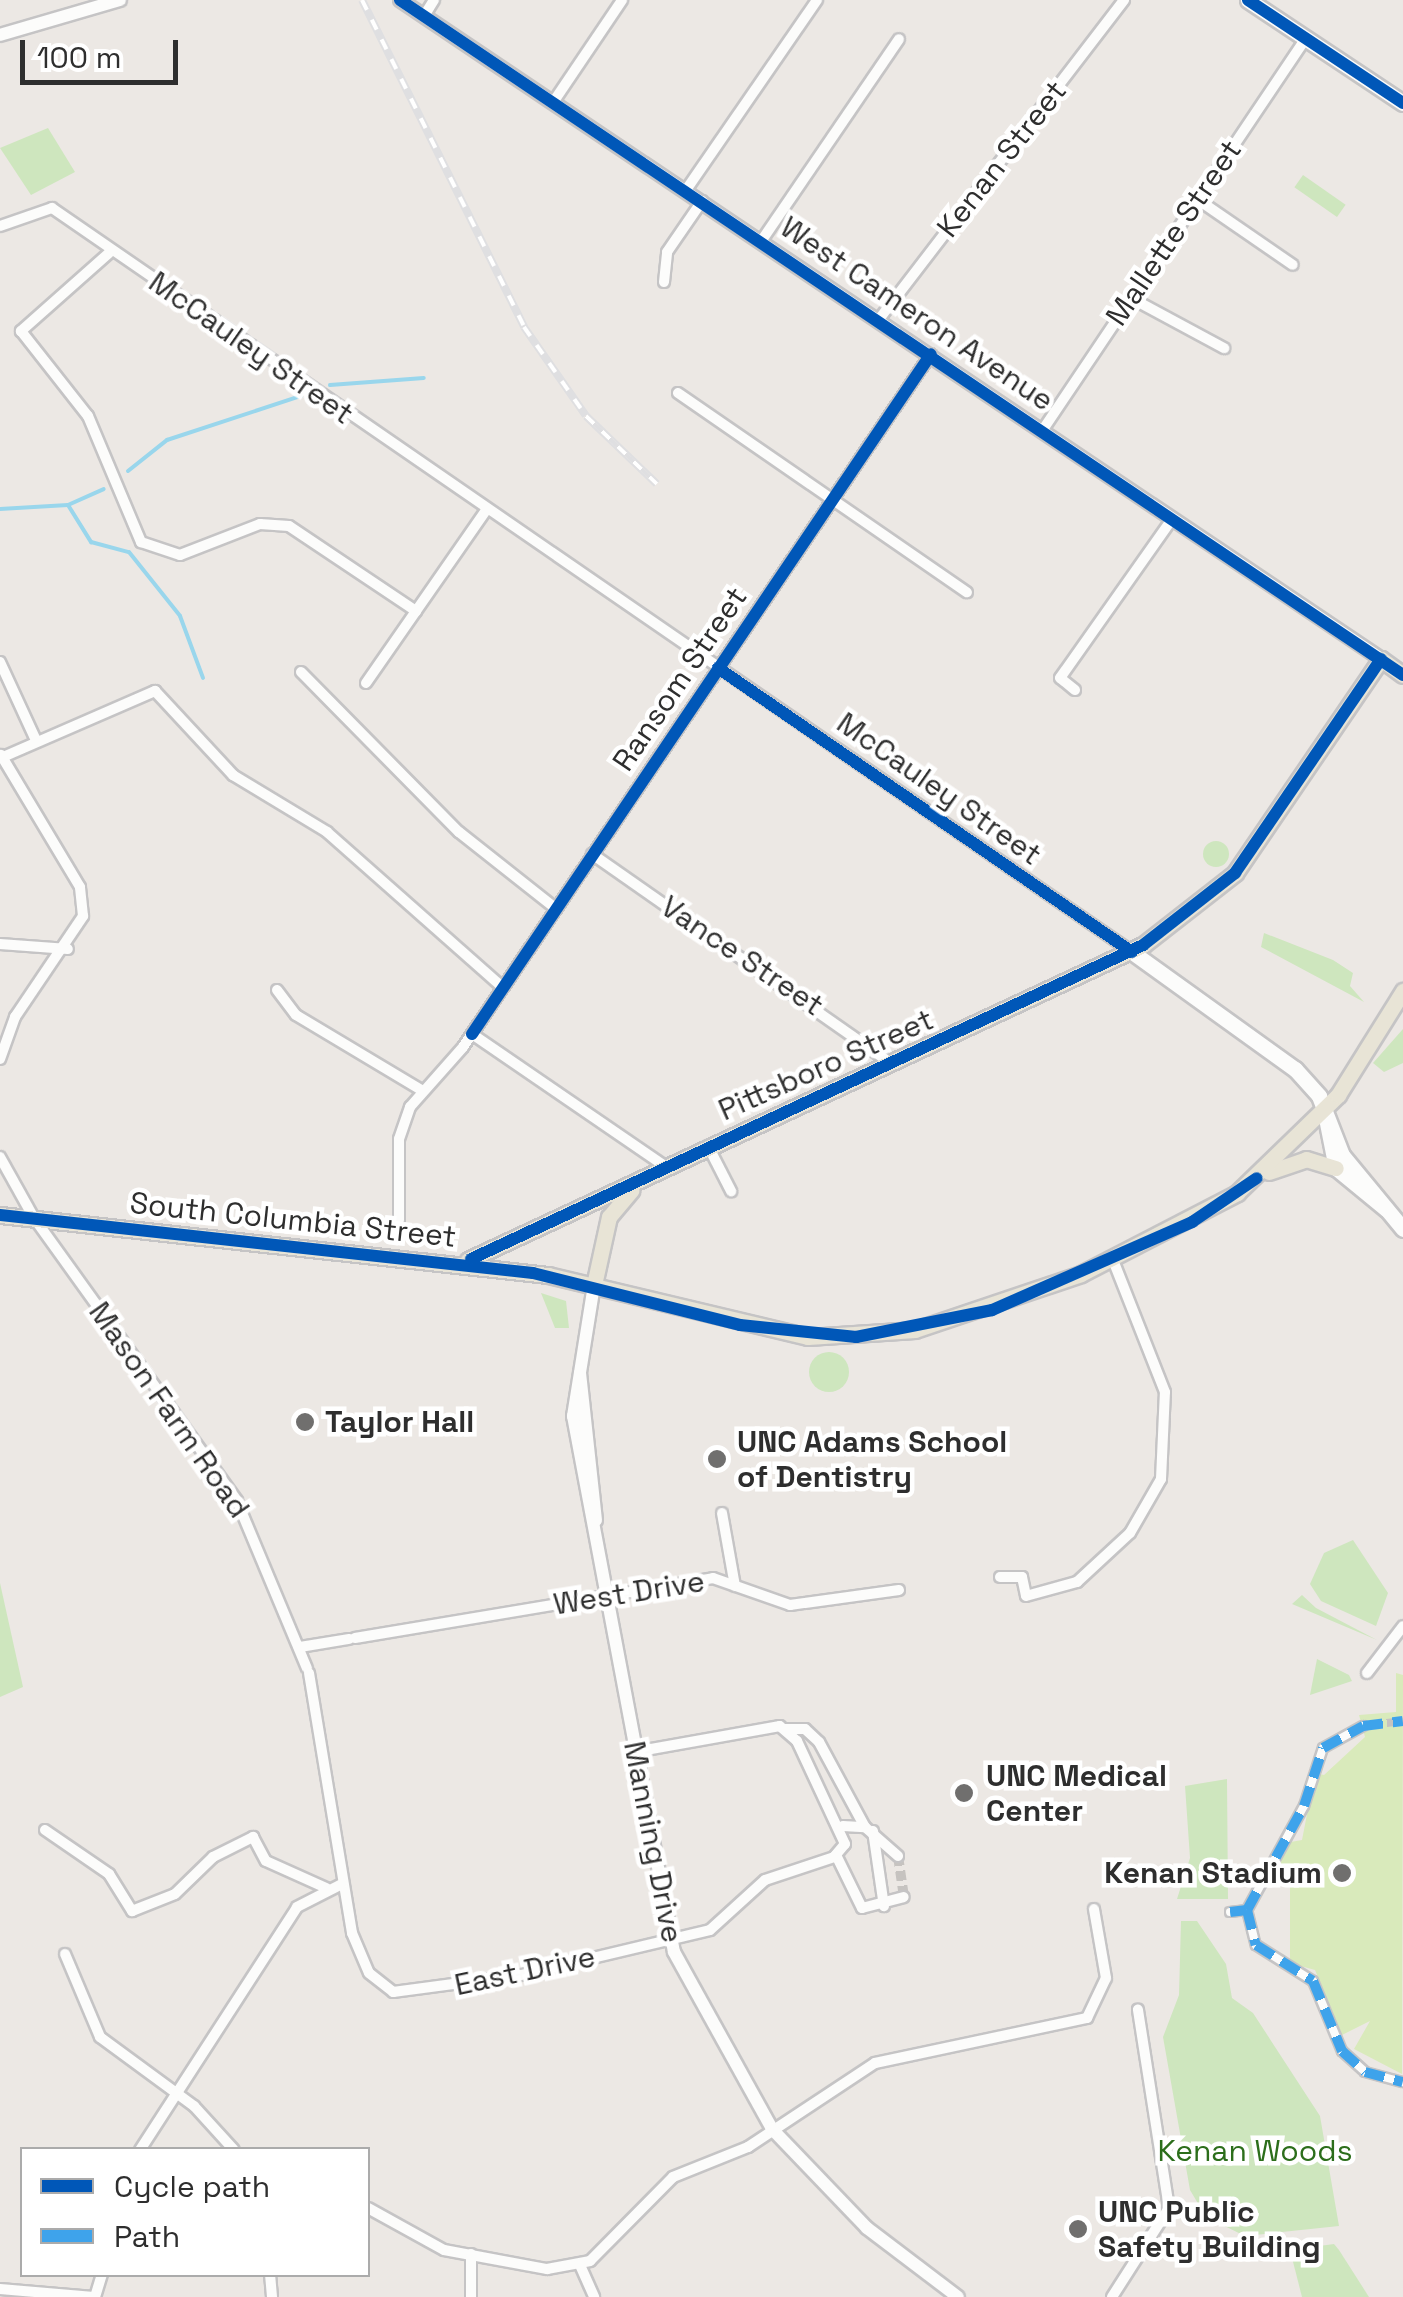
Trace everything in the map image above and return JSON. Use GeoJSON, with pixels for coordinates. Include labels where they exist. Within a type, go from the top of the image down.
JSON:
{"type":"FeatureCollection","features":[{"type":"Feature","properties":{"kind":"main road"},"geometry":{"type":"LineString","coordinates":[[1248,0],[1403,103]]}},
{"type":"Feature","properties":{"kind":"main road","name":"West Cameron Avenue"},"geometry":{"type":"LineString","coordinates":[[1380,659],[1403,675]]}},
{"type":"Feature","properties":{"kind":"main road","name":"Pittsboro Street"},"geometry":{"type":"LineString","coordinates":[[463,1263],[646,1179],[708,1145],[1132,952],[1235,873],[1380,659]]}},
{"type":"Feature","properties":{"kind":"main road","name":"McCauley Street"},"geometry":{"type":"LineString","coordinates":[[1132,952],[1281,1056],[1326,1110]]}},
{"type":"Feature","properties":{"kind":"main road","name":"South Columbia Street"},"geometry":{"type":"LineString","coordinates":[[0,1215],[463,1263],[594,1284],[740,1325],[856,1337],[977,1315],[1113,1260],[1256,1178],[1326,1110],[1403,991]]}},
{"type":"Feature","properties":{"kind":"main road"},"geometry":{"type":"LineString","coordinates":[[1326,1110],[1336,1168]]}},
{"type":"Feature","properties":{"kind":"main road"},"geometry":{"type":"LineString","coordinates":[[1326,1110],[1342,1155],[1403,1230]]}},
{"type":"Feature","properties":{"kind":"main road"},"geometry":{"type":"LineString","coordinates":[[1256,1178],[1306,1159],[1336,1168],[1386,1209]]}},
{"type":"Feature","properties":{"kind":"main road","name":"Manning Drive"},"geometry":{"type":"LineString","coordinates":[[594,1284],[608,1216],[646,1179]]}},
{"type":"Feature","properties":{"kind":"street"},"geometry":{"type":"LineString","coordinates":[[0,36],[120,0]]}},
{"type":"Feature","properties":{"kind":"street","name":"West Cameron Avenue"},"geometry":{"type":"LineString","coordinates":[[400,0],[1044,428],[1380,659]]}},
{"type":"Feature","properties":{"kind":"street"},"geometry":{"type":"LineString","coordinates":[[424,16],[434,0]]}},
{"type":"Feature","properties":{"kind":"street"},"geometry":{"type":"LineString","coordinates":[[554,101],[622,0]]}},
{"type":"Feature","properties":{"kind":"street"},"geometry":{"type":"LineString","coordinates":[[686,190],[817,0]]}},
{"type":"Feature","properties":{"kind":"street","name":"Kenan Street"},"geometry":{"type":"LineString","coordinates":[[880,318],[1124,0]]}},
{"type":"Feature","properties":{"kind":"street","name":"Mallette Street"},"geometry":{"type":"LineString","coordinates":[[1044,428],[1304,38]]}},
{"type":"Feature","properties":{"kind":"street"},"geometry":{"type":"LineString","coordinates":[[762,240],[899,39]]}},
{"type":"Feature","properties":{"kind":"street"},"geometry":{"type":"LineString","coordinates":[[1196,200],[1293,265]]}},
{"type":"Feature","properties":{"kind":"street"},"geometry":{"type":"LineString","coordinates":[[664,282],[661,264],[702,201]]}},
{"type":"Feature","properties":{"kind":"street","name":"McCauley Street"},"geometry":{"type":"LineString","coordinates":[[0,226],[52,208],[109,253],[1132,952]]}},
{"type":"Feature","properties":{"kind":"street"},"geometry":{"type":"LineString","coordinates":[[109,253],[21,331],[23,341],[88,416],[135,531],[153,550],[180,555],[260,524],[289,526],[416,612]]}},
{"type":"Feature","properties":{"kind":"street"},"geometry":{"type":"LineString","coordinates":[[1131,298],[1224,348]]}},
{"type":"Feature","properties":{"kind":"street","name":"Ransom Street"},"geometry":{"type":"LineString","coordinates":[[399,1220],[398,1138],[423,1091],[472,1034],[554,907],[835,501],[931,354]]}},
{"type":"Feature","properties":{"kind":"street"},"geometry":{"type":"LineString","coordinates":[[678,393],[967,592]]}},
{"type":"Feature","properties":{"kind":"street"},"geometry":{"type":"LineString","coordinates":[[366,682],[488,509]]}},
{"type":"Feature","properties":{"kind":"street"},"geometry":{"type":"LineString","coordinates":[[1075,690],[1060,678],[1172,518]]}},
{"type":"Feature","properties":{"kind":"street"},"geometry":{"type":"LineString","coordinates":[[0,662],[35,738]]}},
{"type":"Feature","properties":{"kind":"street"},"geometry":{"type":"LineString","coordinates":[[301,672],[459,832],[554,907]]}},
{"type":"Feature","properties":{"kind":"street"},"geometry":{"type":"LineString","coordinates":[[0,1058],[33,988],[68,949],[82,916],[80,887],[2,756],[35,738],[155,691],[233,775],[328,832],[501,986]]}},
{"type":"Feature","properties":{"kind":"street","name":"Vance Street"},"geometry":{"type":"LineString","coordinates":[[592,854],[888,1062]]}},
{"type":"Feature","properties":{"kind":"street"},"geometry":{"type":"LineString","coordinates":[[0,944],[68,949]]}},
{"type":"Feature","properties":{"kind":"street"},"geometry":{"type":"LineString","coordinates":[[277,990],[296,1015],[423,1091]]}},
{"type":"Feature","properties":{"kind":"street"},"geometry":{"type":"LineString","coordinates":[[472,1034],[666,1167]]}},
{"type":"Feature","properties":{"kind":"street"},"geometry":{"type":"LineString","coordinates":[[708,1145],[731,1191]]}},
{"type":"Feature","properties":{"kind":"street","name":"Mason Farm Road"},"geometry":{"type":"LineString","coordinates":[[0,1156],[34,1218],[237,1501],[308,1670],[342,1884],[359,1956],[381,1984]]}},
{"type":"Feature","properties":{"kind":"street"},"geometry":{"type":"LineString","coordinates":[[1000,1577],[1022,1577],[1026,1596],[1078,1582],[1130,1533],[1161,1480],[1164,1392],[1113,1260]]}},
{"type":"Feature","properties":{"kind":"street","name":"Manning Drive"},"geometry":{"type":"LineString","coordinates":[[594,1284],[572,1407],[596,1520],[670,1939],[714,2038],[772,2129],[868,2228],[958,2297]]}},
{"type":"Feature","properties":{"kind":"street"},"geometry":{"type":"LineString","coordinates":[[722,1513],[734,1586]]}},
{"type":"Feature","properties":{"kind":"street","name":"West Drive"},"geometry":{"type":"LineString","coordinates":[[300,1647],[713,1578],[790,1605],[898,1590]]}},
{"type":"Feature","properties":{"kind":"street"},"geometry":{"type":"LineString","coordinates":[[1367,1673],[1403,1626]]}},
{"type":"Feature","properties":{"kind":"street"},"geometry":{"type":"LineString","coordinates":[[634,1752],[796,1726],[819,1742],[869,1829],[898,1856]]}},
{"type":"Feature","properties":{"kind":"street"},"geometry":{"type":"LineString","coordinates":[[1363,1726],[1322,1748],[1304,1806],[1247,1910],[1256,1945],[1313,1981],[1342,2051],[1365,2072],[1403,2082]]}},
{"type":"Feature","properties":{"kind":"street"},"geometry":{"type":"LineString","coordinates":[[785,1729],[843,1826],[836,1855],[858,1904],[884,1906],[904,1897]]}},
{"type":"Feature","properties":{"kind":"street"},"geometry":{"type":"LineString","coordinates":[[843,1826],[869,1829]]}},
{"type":"Feature","properties":{"kind":"street"},"geometry":{"type":"LineString","coordinates":[[869,1829],[884,1906]]}},
{"type":"Feature","properties":{"kind":"street"},"geometry":{"type":"LineString","coordinates":[[45,1830],[108,1874],[132,1912],[175,1894],[214,1857],[253,1837],[266,1861],[326,1888]]}},
{"type":"Feature","properties":{"kind":"street","name":"East Drive"},"geometry":{"type":"LineString","coordinates":[[381,1984],[431,1991],[718,1927],[765,1880],[836,1855]]}},
{"type":"Feature","properties":{"kind":"street"},"geometry":{"type":"LineString","coordinates":[[142,2147],[171,2089],[297,1907],[326,1888],[342,1884]]}},
{"type":"Feature","properties":{"kind":"street"},"geometry":{"type":"LineString","coordinates":[[370,2209],[420,2242],[548,2269],[580,2265],[612,2246],[673,2177],[772,2129],[890,2057],[1087,2018],[1105,1991],[1094,1909]]}},
{"type":"Feature","properties":{"kind":"street"},"geometry":{"type":"LineString","coordinates":[[1230,1912],[1247,1910]]}},
{"type":"Feature","properties":{"kind":"street"},"geometry":{"type":"LineString","coordinates":[[66,1954],[89,2025],[171,2089],[231,2147]]}},
{"type":"Feature","properties":{"kind":"street"},"geometry":{"type":"LineString","coordinates":[[1112,2297],[1169,2208],[1138,2009]]}},
{"type":"Feature","properties":{"kind":"street"},"geometry":{"type":"LineString","coordinates":[[470,2297],[471,2254]]}},
{"type":"Feature","properties":{"kind":"street"},"geometry":{"type":"LineString","coordinates":[[580,2265],[594,2297]]}},
{"type":"Feature","properties":{"kind":"street"},"geometry":{"type":"LineString","coordinates":[[0,2289],[94,2297]]}},
{"type":"Feature","properties":{"kind":"green space"},"geometry":{"type":"Polygon","coordinates":[[[48,128],[75,172],[31,195],[0,148],[48,128]]]}},
{"type":"Feature","properties":{"kind":"green space"},"geometry":{"type":"Polygon","coordinates":[[[1303,175],[1346,205],[1337,217],[1294,187],[1303,175]]]}},
{"type":"Feature","properties":{"kind":"green space"},"geometry":{"type":"Polygon","coordinates":[[[1216,841],[1225,845],[1229,854],[1225,863],[1216,867],[1207,863],[1203,854],[1207,845],[1216,841]]]}},
{"type":"Feature","properties":{"kind":"green space"},"geometry":{"type":"Polygon","coordinates":[[[1264,933],[1333,960],[1353,973],[1350,986],[1364,1002],[1261,947],[1264,933]]]}},
{"type":"Feature","properties":{"kind":"green space"},"geometry":{"type":"Polygon","coordinates":[[[1403,1029],[1403,1063],[1384,1072],[1373,1063],[1403,1029]]]}},
{"type":"Feature","properties":{"kind":"green space"},"geometry":{"type":"Polygon","coordinates":[[[541,1293],[566,1301],[569,1328],[555,1328],[541,1293]]]}},
{"type":"Feature","properties":{"kind":"green space"},"geometry":{"type":"Polygon","coordinates":[[[829,1352],[843,1358],[849,1372],[843,1386],[829,1392],[815,1386],[809,1372],[815,1358],[829,1352]]]}},
{"type":"Feature","properties":{"kind":"green space"},"geometry":{"type":"Polygon","coordinates":[[[1353,1540],[1388,1593],[1376,1626],[1321,1601],[1310,1584],[1324,1553],[1353,1540]]]}},
{"type":"Feature","properties":{"kind":"green space"},"geometry":{"type":"Polygon","coordinates":[[[0,1583],[23,1687],[0,1697],[0,1583]]]}},
{"type":"Feature","properties":{"kind":"green space"},"geometry":{"type":"Polygon","coordinates":[[[1302,1595],[1316,1608],[1377,1640],[1292,1604],[1302,1595]]]}},
{"type":"Feature","properties":{"kind":"green space"},"geometry":{"type":"Polygon","coordinates":[[[1317,1659],[1349,1675],[1352,1681],[1310,1695],[1317,1659]]]}},
{"type":"Feature","properties":{"kind":"green space","name":"Kenan Stadium"},"geometry":{"type":"Polygon","coordinates":[[[1396,1673],[1403,1675],[1402,2074],[1354,2049],[1370,2021],[1342,2035],[1315,1970],[1290,1963],[1290,1876],[1277,1858],[1285,1843],[1302,1840],[1315,1773],[1324,1775],[1365,1737],[1359,1715],[1396,1712],[1396,1673]]]}},
{"type":"Feature","properties":{"kind":"green space"},"geometry":{"type":"Polygon","coordinates":[[[1227,1779],[1228,1899],[1177,1899],[1190,1858],[1185,1786],[1227,1779]]]}},
{"type":"Feature","properties":{"kind":"green space","name":"Kenan Woods"},"geometry":{"type":"Polygon","coordinates":[[[1181,1921],[1197,1921],[1226,1964],[1232,1998],[1253,2013],[1320,2116],[1339,2226],[1245,2236],[1206,2217],[1190,2190],[1163,2037],[1179,1995],[1181,1921]]]}},
{"type":"Feature","properties":{"kind":"green space"},"geometry":{"type":"Polygon","coordinates":[[[1334,2244],[1369,2297],[1302,2297],[1290,2250],[1334,2244]]]}},
{"type":"Feature","properties":{"kind":"waterway"},"geometry":{"type":"LineString","coordinates":[[330,385],[424,378]]}},
{"type":"Feature","properties":{"kind":"waterway"},"geometry":{"type":"LineString","coordinates":[[128,471],[167,440],[301,396]]}},
{"type":"Feature","properties":{"kind":"waterway"},"geometry":{"type":"LineString","coordinates":[[0,509],[68,505],[104,489]]}},
{"type":"Feature","properties":{"kind":"waterway"},"geometry":{"type":"LineString","coordinates":[[68,505],[91,542],[129,552],[180,616],[203,678]]}},
{"type":"Feature","properties":{"kind":"tunnel"},"geometry":{"type":"LineString","coordinates":[[1363,1726],[1403,1721]]}},
{"type":"Feature","properties":{"kind":"tunnel"},"geometry":{"type":"LineString","coordinates":[[898,1856],[904,1897]]}},
{"type":"Feature","properties":{"kind":"railway"},"geometry":{"type":"LineString","coordinates":[[362,0],[524,327],[586,416],[657,484]]}},
{"type":"Feature","properties":{"kind":"marked path"},"geometry":{"type":"LineString","coordinates":[[1230,1912],[1247,1910],[1304,1806],[1323,1748],[1363,1726],[1403,1721]]}},
{"type":"Feature","properties":{"kind":"marked path"},"geometry":{"type":"LineString","coordinates":[[1247,1910],[1256,1945],[1313,1981],[1342,2051],[1365,2072],[1403,2082]]}},
{"type":"Feature","properties":{"kind":"cycle path"},"geometry":{"type":"LineString","coordinates":[[400,0],[1403,675]]}},
{"type":"Feature","properties":{"kind":"cycle path"},"geometry":{"type":"LineString","coordinates":[[1248,0],[1403,103]]}},
{"type":"Feature","properties":{"kind":"cycle path"},"geometry":{"type":"LineString","coordinates":[[472,1034],[931,354]]}},
{"type":"Feature","properties":{"kind":"cycle path"},"geometry":{"type":"LineString","coordinates":[[471,1259],[1143,945],[1235,873],[1381,659]]}},
{"type":"Feature","properties":{"kind":"cycle path"},"geometry":{"type":"LineString","coordinates":[[718,668],[1132,952]]}},
{"type":"Feature","properties":{"kind":"cycle path"},"geometry":{"type":"LineString","coordinates":[[0,1215],[533,1273],[740,1325],[856,1337],[992,1310],[1192,1222],[1257,1178]]}},
{"type":"Feature","properties":{"kind":"place","name":"Taylor Hall"},"geometry":{"type":"Point","coordinates":[305,1422]}},
{"type":"Feature","properties":{"kind":"place","name":"UNC Adams School of Dentistry"},"geometry":{"type":"Point","coordinates":[717,1459]}},
{"type":"Feature","properties":{"kind":"place","name":"UNC Medical Center"},"geometry":{"type":"Point","coordinates":[964,1793]}},
{"type":"Feature","properties":{"kind":"place","name":"Kenan Stadium"},"geometry":{"type":"Point","coordinates":[1342,1873]}},
{"type":"Feature","properties":{"kind":"place","name":"UNC Public Safety Building"},"geometry":{"type":"Point","coordinates":[1078,2229]}}]}
